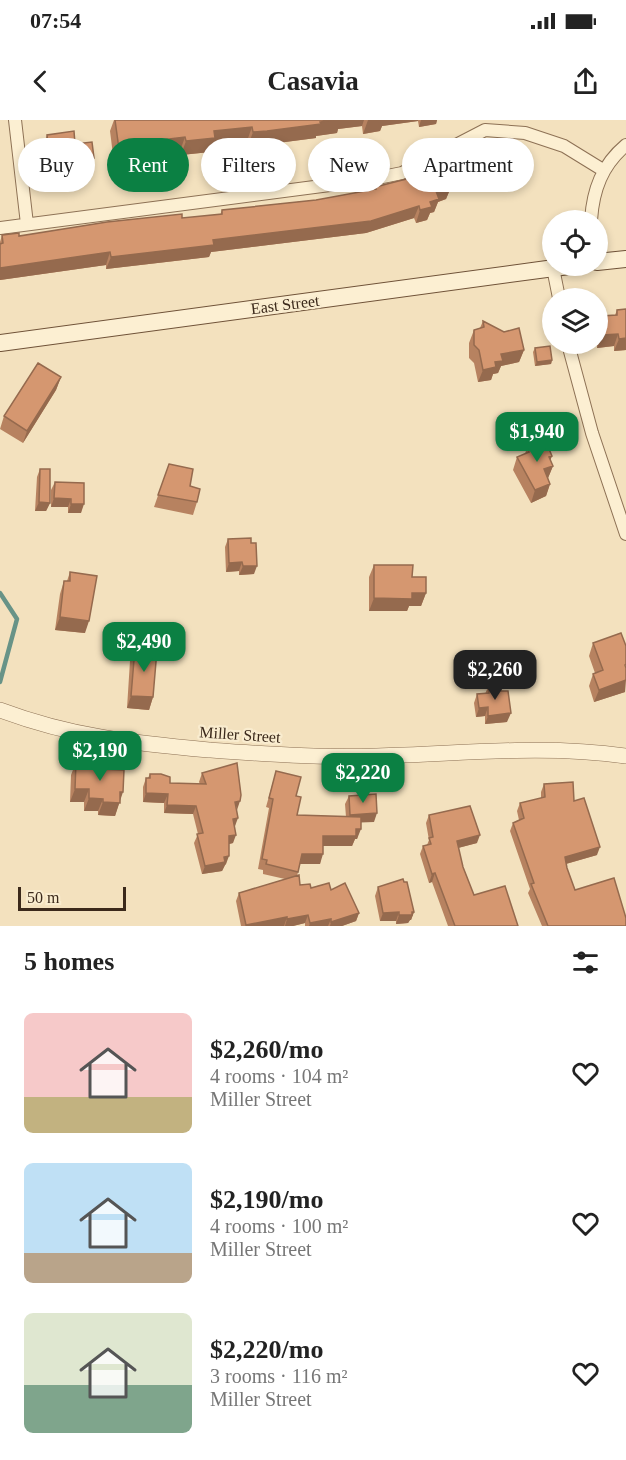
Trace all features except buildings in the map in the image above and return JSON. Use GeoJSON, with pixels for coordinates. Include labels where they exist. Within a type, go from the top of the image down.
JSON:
{"type":"FeatureCollection","features":[{"type":"Feature","properties":{"kind":"main road"},"geometry":{"type":"LineString","coordinates":[[608,261],[626,259]]}},
{"type":"Feature","properties":{"kind":"main road","name":"East Street"},"geometry":{"type":"LineString","coordinates":[[0,343],[542,270]]}},
{"type":"Feature","properties":{"kind":"street"},"geometry":{"type":"LineString","coordinates":[[15,120],[27,224]]}},
{"type":"Feature","properties":{"kind":"street"},"geometry":{"type":"LineString","coordinates":[[0,228],[368,180],[402,173],[483,125],[525,133],[564,146],[603,170]]}},
{"type":"Feature","properties":{"kind":"street"},"geometry":{"type":"LineString","coordinates":[[593,210],[603,170],[626,145]]}},
{"type":"Feature","properties":{"kind":"street"},"geometry":{"type":"LineString","coordinates":[[571,354],[592,433],[626,534]]}},
{"type":"Feature","properties":{"kind":"street","name":"Miller Street"},"geometry":{"type":"LineString","coordinates":[[0,710],[55,729],[99,739],[251,753],[338,757],[574,749],[626,756]]}},
{"type":"Feature","properties":{"kind":"waterway"},"geometry":{"type":"LineString","coordinates":[[0,593],[17,619],[0,682]]}}]}
